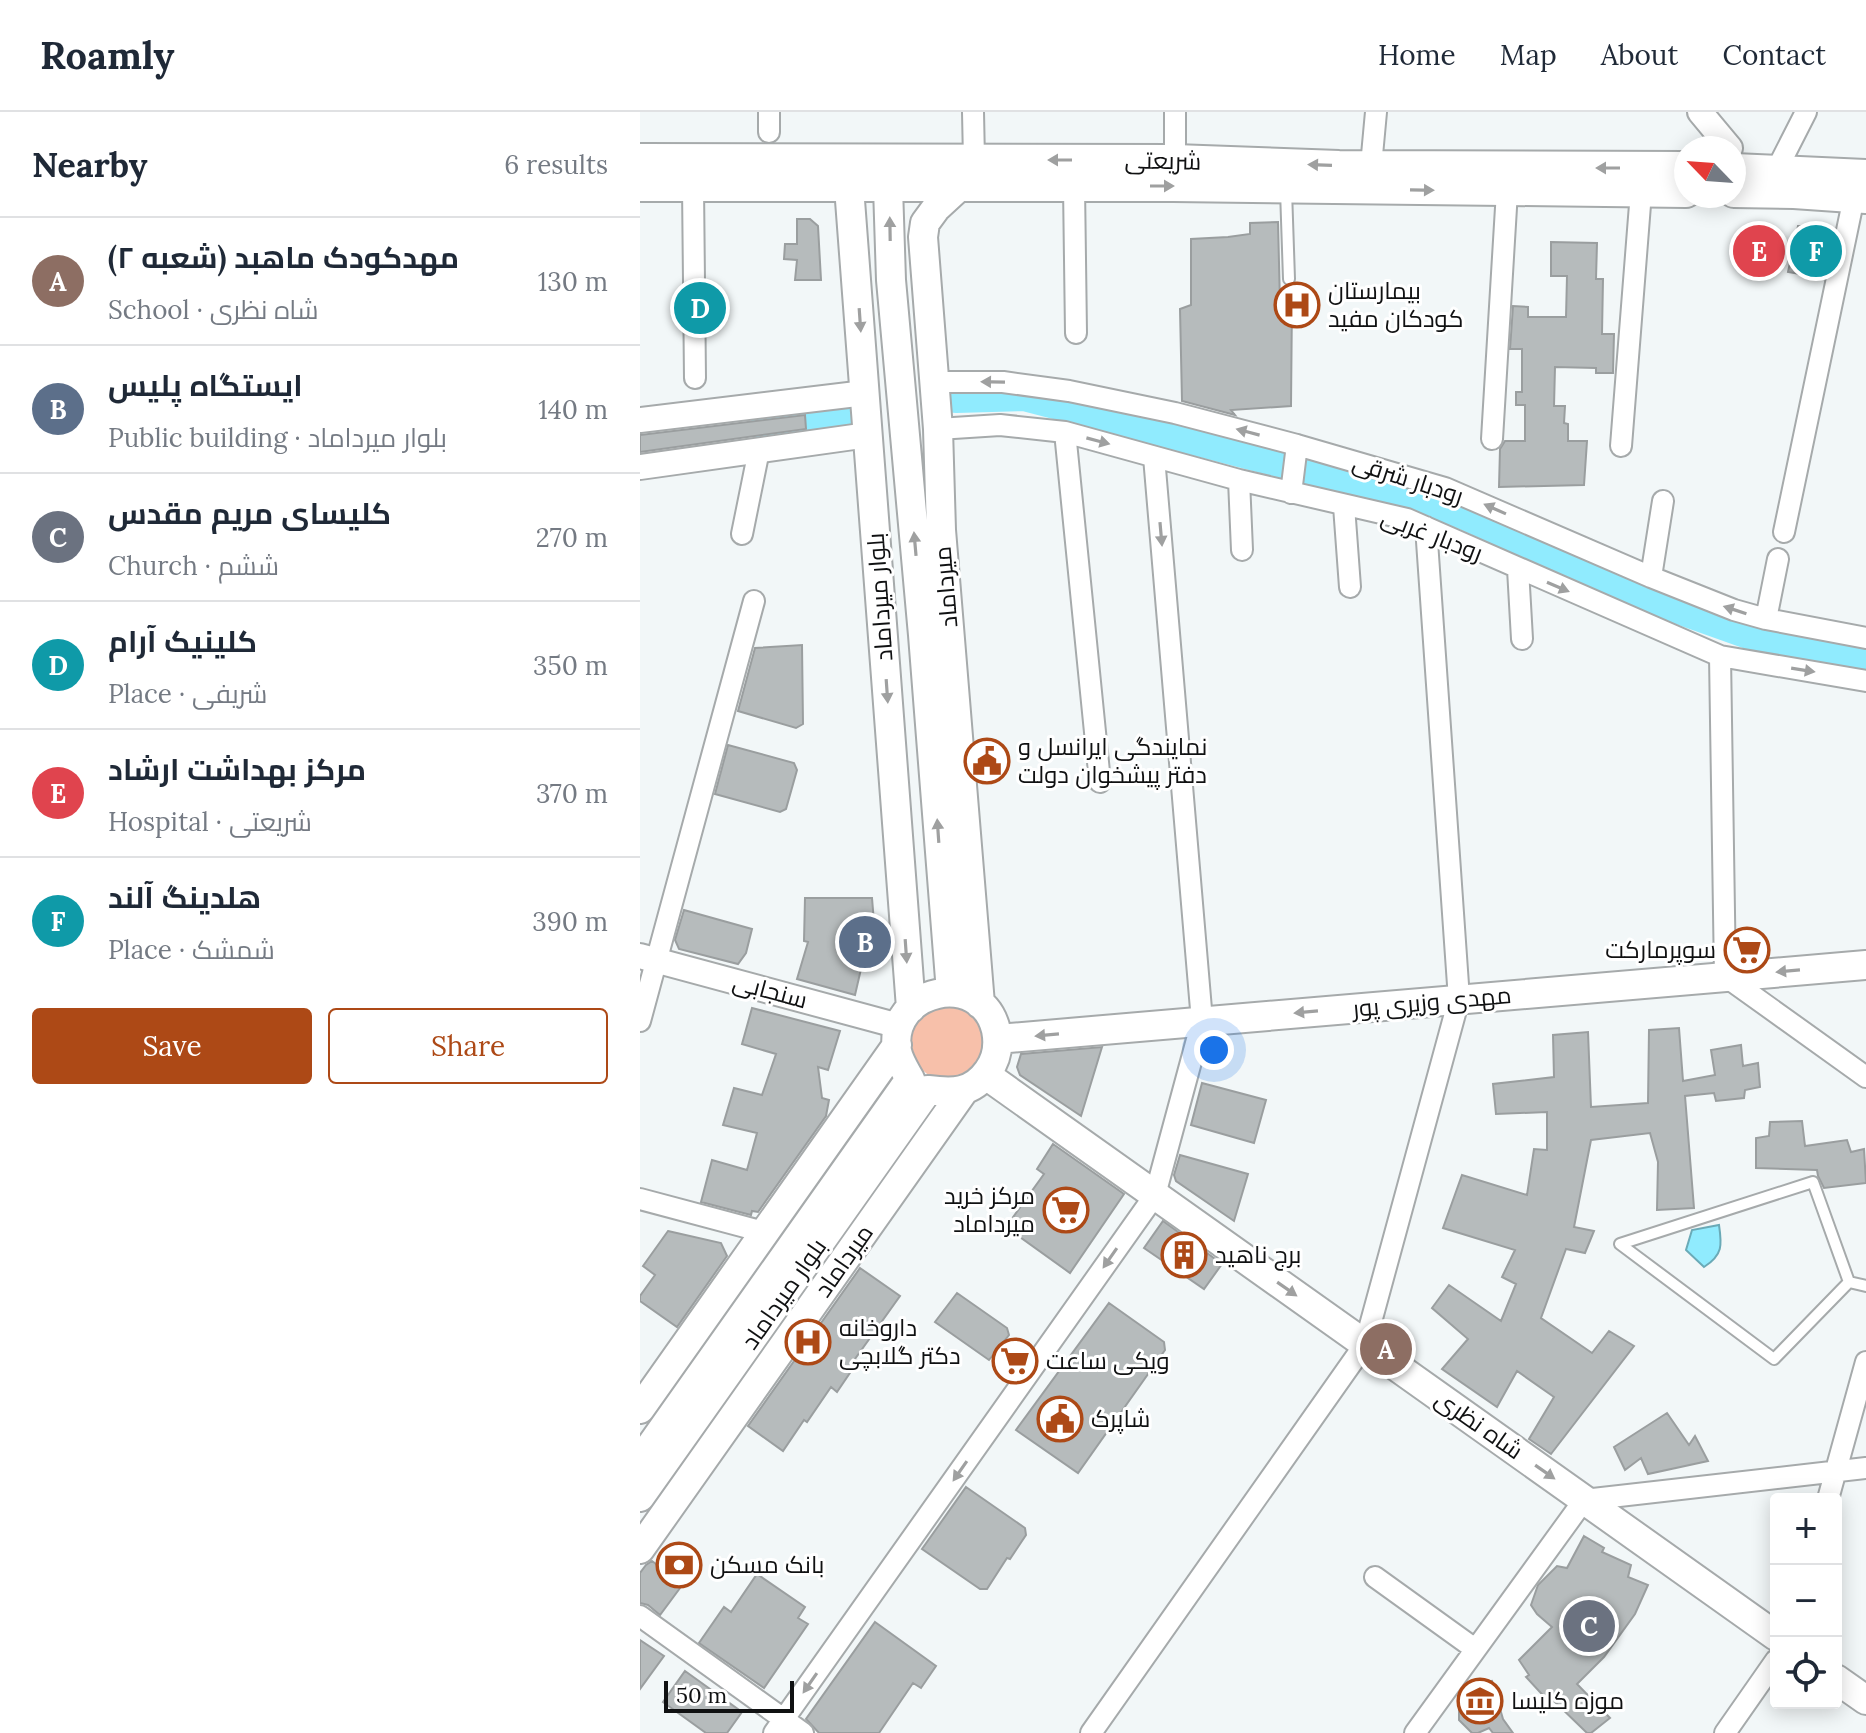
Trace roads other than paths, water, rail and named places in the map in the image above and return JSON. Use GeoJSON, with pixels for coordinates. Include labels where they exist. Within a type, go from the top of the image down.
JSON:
{"type":"FeatureCollection","features":[{"type":"Feature","properties":{"kind":"main road","name":"شریعتی"},"geometry":{"type":"LineString","coordinates":[[640,159],[848,173],[967,173],[1175,160],[1371,166],[1674,167]]}},
{"type":"Feature","properties":{"kind":"main road"},"geometry":{"type":"LineString","coordinates":[[1746,168],[1862,190]]}},
{"type":"Feature","properties":{"kind":"main road"},"geometry":{"type":"LineString","coordinates":[[1746,169],[1794,193],[1862,190]]}},
{"type":"Feature","properties":{"kind":"main road","name":"شریعتی"},"geometry":{"type":"LineString","coordinates":[[640,186],[693,186],[848,173]]}},
{"type":"Feature","properties":{"kind":"main road","name":"بلوار میرداماد"},"geometry":{"type":"LineString","coordinates":[[848,173],[901,879],[902,1026]]}},
{"type":"Feature","properties":{"kind":"main road","name":"بلوار میرداماد"},"geometry":{"type":"LineString","coordinates":[[887,173],[891,280],[951,992]]}},
{"type":"Feature","properties":{"kind":"main road","name":"شریعتی"},"geometry":{"type":"LineString","coordinates":[[967,173],[1074,186],[1674,192]]}},
{"type":"Feature","properties":{"kind":"main road","name":"میرداماد"},"geometry":{"type":"LineString","coordinates":[[967,173],[925,223],[923,237],[938,429],[941,530],[980,1004]]}},
{"type":"Feature","properties":{"kind":"main road"},"geometry":{"type":"LineString","coordinates":[[857,281],[873,270],[891,280]]}},
{"type":"Feature","properties":{"kind":"main road"},"geometry":{"type":"LineString","coordinates":[[923,635],[941,530]]}},
{"type":"Feature","properties":{"kind":"main road"},"geometry":{"type":"LineString","coordinates":[[901,879],[918,907],[927,908],[933,904],[941,869]]}},
{"type":"Feature","properties":{"kind":"main road","name":"مهدی وزیری پور"},"geometry":{"type":"LineString","coordinates":[[998,1039],[1866,965]]}},
{"type":"Feature","properties":{"kind":"main road"},"geometry":{"type":"LineString","coordinates":[[640,1409],[764,1232],[902,1026],[925,997],[951,992],[963,994],[980,1004],[995,1025],[998,1039],[993,1064],[976,1082],[950,1093],[919,1085],[901,1063],[902,1026]]}},
{"type":"Feature","properties":{"kind":"main road","name":"میرداماد"},"geometry":{"type":"LineString","coordinates":[[640,1549],[976,1082]]}},
{"type":"Feature","properties":{"kind":"main road","name":"شاه نظری"},"geometry":{"type":"LineString","coordinates":[[976,1082],[1155,1195],[1770,1632]]}},
{"type":"Feature","properties":{"kind":"main road","name":"بلوار میرداماد"},"geometry":{"type":"LineString","coordinates":[[640,1461],[919,1085]]}},
{"type":"Feature","properties":{"kind":"main road","name":"بلوار میرداماد"},"geometry":{"type":"LineString","coordinates":[[640,1497],[919,1085]]}},
{"type":"Feature","properties":{"kind":"main road"},"geometry":{"type":"LineString","coordinates":[[1842,1683],[1866,1700]]}},
{"type":"Feature","properties":{"kind":"street"},"geometry":{"type":"LineString","coordinates":[[967,173],[973,112]]}},
{"type":"Feature","properties":{"kind":"street"},"geometry":{"type":"LineString","coordinates":[[1175,112],[1175,160]]}},
{"type":"Feature","properties":{"kind":"street"},"geometry":{"type":"LineString","coordinates":[[1371,166],[1376,112]]}},
{"type":"Feature","properties":{"kind":"street"},"geometry":{"type":"LineString","coordinates":[[1700,112],[1719,136]]}},
{"type":"Feature","properties":{"kind":"street"},"geometry":{"type":"LineString","coordinates":[[1746,164],[1806,112]]}},
{"type":"Feature","properties":{"kind":"street"},"geometry":{"type":"LineString","coordinates":[[693,186],[695,378]]}},
{"type":"Feature","properties":{"kind":"street"},"geometry":{"type":"LineString","coordinates":[[1074,186],[1076,333]]}},
{"type":"Feature","properties":{"kind":"street"},"geometry":{"type":"LineString","coordinates":[[1784,532],[1862,190]]}},
{"type":"Feature","properties":{"kind":"street"},"geometry":{"type":"LineString","coordinates":[[1492,439],[1507,191]]}},
{"type":"Feature","properties":{"kind":"street"},"geometry":{"type":"LineString","coordinates":[[1621,446],[1641,192]]}},
{"type":"Feature","properties":{"kind":"street","name":"رودبار شرقی"},"geometry":{"type":"LineString","coordinates":[[934,382],[1003,382],[1069,391],[1175,413],[1297,445],[1445,488],[1734,610],[1866,638]]}},
{"type":"Feature","properties":{"kind":"street"},"geometry":{"type":"LineString","coordinates":[[640,420],[865,393]]}},
{"type":"Feature","properties":{"kind":"street","name":"رودبار غربی"},"geometry":{"type":"LineString","coordinates":[[938,429],[1000,425],[1065,432],[1239,480],[1407,519],[1720,656],[1866,681]]}},
{"type":"Feature","properties":{"kind":"street"},"geometry":{"type":"LineString","coordinates":[[1065,432],[1100,782]]}},
{"type":"Feature","properties":{"kind":"street"},"geometry":{"type":"LineString","coordinates":[[640,467],[868,435]]}},
{"type":"Feature","properties":{"kind":"street"},"geometry":{"type":"LineString","coordinates":[[1291,493],[1297,445]]}},
{"type":"Feature","properties":{"kind":"street"},"geometry":{"type":"LineString","coordinates":[[742,534],[759,450]]}},
{"type":"Feature","properties":{"kind":"street"},"geometry":{"type":"LineString","coordinates":[[779,1726],[1155,1195],[1202,1021],[1154,457]]}},
{"type":"Feature","properties":{"kind":"street"},"geometry":{"type":"LineString","coordinates":[[1239,480],[1242,550]]}},
{"type":"Feature","properties":{"kind":"street"},"geometry":{"type":"LineString","coordinates":[[1651,577],[1663,501]]}},
{"type":"Feature","properties":{"kind":"street"},"geometry":{"type":"LineString","coordinates":[[1344,506],[1350,587]]}},
{"type":"Feature","properties":{"kind":"street"},"geometry":{"type":"LineString","coordinates":[[1091,1733],[1365,1344],[1459,999],[1426,527]]}},
{"type":"Feature","properties":{"kind":"street"},"geometry":{"type":"LineString","coordinates":[[1766,619],[1778,559]]}},
{"type":"Feature","properties":{"kind":"street"},"geometry":{"type":"LineString","coordinates":[[1518,569],[1522,639]]}},
{"type":"Feature","properties":{"kind":"street"},"geometry":{"type":"LineString","coordinates":[[640,1021],[648,958],[754,601]]}},
{"type":"Feature","properties":{"kind":"street"},"geometry":{"type":"LineString","coordinates":[[1720,656],[1725,976],[1866,1077]]}},
{"type":"Feature","properties":{"kind":"street","name":"سنجابی"},"geometry":{"type":"LineString","coordinates":[[648,958],[902,1026]]}},
{"type":"Feature","properties":{"kind":"street"},"geometry":{"type":"LineString","coordinates":[[640,1199],[764,1232]]}},
{"type":"Feature","properties":{"kind":"street"},"geometry":{"type":"LineString","coordinates":[[1830,1493],[1866,1362]]}},
{"type":"Feature","properties":{"kind":"street"},"geometry":{"type":"LineString","coordinates":[[1415,1733],[1584,1500],[1866,1468]]}},
{"type":"Feature","properties":{"kind":"street"},"geometry":{"type":"LineString","coordinates":[[1375,1577],[1475,1649]]}},
{"type":"Feature","properties":{"kind":"street"},"geometry":{"type":"LineString","coordinates":[[640,1616],[779,1726],[803,1733]]}},
{"type":"Feature","properties":{"kind":"street"},"geometry":{"type":"LineString","coordinates":[[1725,1733],[1770,1669]]}},
{"type":"Feature","properties":{"kind":"lane"},"geometry":{"type":"LineString","coordinates":[[1286,188],[1289,279]]}},
{"type":"Feature","properties":{"kind":"lane"},"geometry":{"type":"LineString","coordinates":[[1813,1182],[1849,1282],[1774,1359],[1620,1244],[1813,1182]]}},
{"type":"Feature","properties":{"kind":"lane"},"geometry":{"type":"LineString","coordinates":[[1849,1282],[1866,1286]]}},
{"type":"Feature","properties":{"kind":"water"},"geometry":{"type":"Polygon","coordinates":[[[1719,1225],[1720,1249],[1704,1267],[1686,1250],[1692,1230],[1719,1225]]]}},
{"type":"Feature","properties":{"kind":"waterway"},"geometry":{"type":"LineString","coordinates":[[956,398],[1024,396],[1420,499],[1467,516],[1642,596],[1757,637],[1866,661]]}},
{"type":"Feature","properties":{"kind":"waterway"},"geometry":{"type":"LineString","coordinates":[[765,426],[845,415]]}},
{"type":"Feature","properties":{"kind":"place","name":"مرکز بهداشت ارشاد"},"geometry":{"type":"Point","coordinates":[1759,251]}},
{"type":"Feature","properties":{"kind":"place","name":"هلدینگ آلند"},"geometry":{"type":"Point","coordinates":[1816,251]}},
{"type":"Feature","properties":{"kind":"place","name":"بیمارستان کودکان مفید"},"geometry":{"type":"Point","coordinates":[1297,305]}},
{"type":"Feature","properties":{"kind":"place","name":"کلینیک آرام"},"geometry":{"type":"Point","coordinates":[700,308]}},
{"type":"Feature","properties":{"kind":"place","name":"نمایندگی ایرانسل و دفتر پیشخوان دولت"},"geometry":{"type":"Point","coordinates":[987,761]}},
{"type":"Feature","properties":{"kind":"place","name":"ایستگاه پلیس"},"geometry":{"type":"Point","coordinates":[865,942]}},
{"type":"Feature","properties":{"kind":"place","name":"سوپرمارکت"},"geometry":{"type":"Point","coordinates":[1747,950]}},
{"type":"Feature","properties":{"kind":"place","name":"مرکز خرید میرداماد"},"geometry":{"type":"Point","coordinates":[1066,1210]}},
{"type":"Feature","properties":{"kind":"place","name":"برج ناهید"},"geometry":{"type":"Point","coordinates":[1184,1255]}},
{"type":"Feature","properties":{"kind":"place","name":"داروخانه دکتر گلابچی"},"geometry":{"type":"Point","coordinates":[808,1342]}},
{"type":"Feature","properties":{"kind":"place","name":"مهدکودک ماهبد (شعبه ۲)"},"geometry":{"type":"Point","coordinates":[1386,1349]}},
{"type":"Feature","properties":{"kind":"place","name":"ویکی ساعت"},"geometry":{"type":"Point","coordinates":[1015,1361]}},
{"type":"Feature","properties":{"kind":"place","name":"شاپرک"},"geometry":{"type":"Point","coordinates":[1060,1419]}},
{"type":"Feature","properties":{"kind":"place","name":"بانک مسکن"},"geometry":{"type":"Point","coordinates":[679,1565]}},
{"type":"Feature","properties":{"kind":"place","name":"کلیسای مریم مقدس"},"geometry":{"type":"Point","coordinates":[1589,1626]}},
{"type":"Feature","properties":{"kind":"place","name":"موزه کلیسا"},"geometry":{"type":"Point","coordinates":[1480,1701]}}]}
